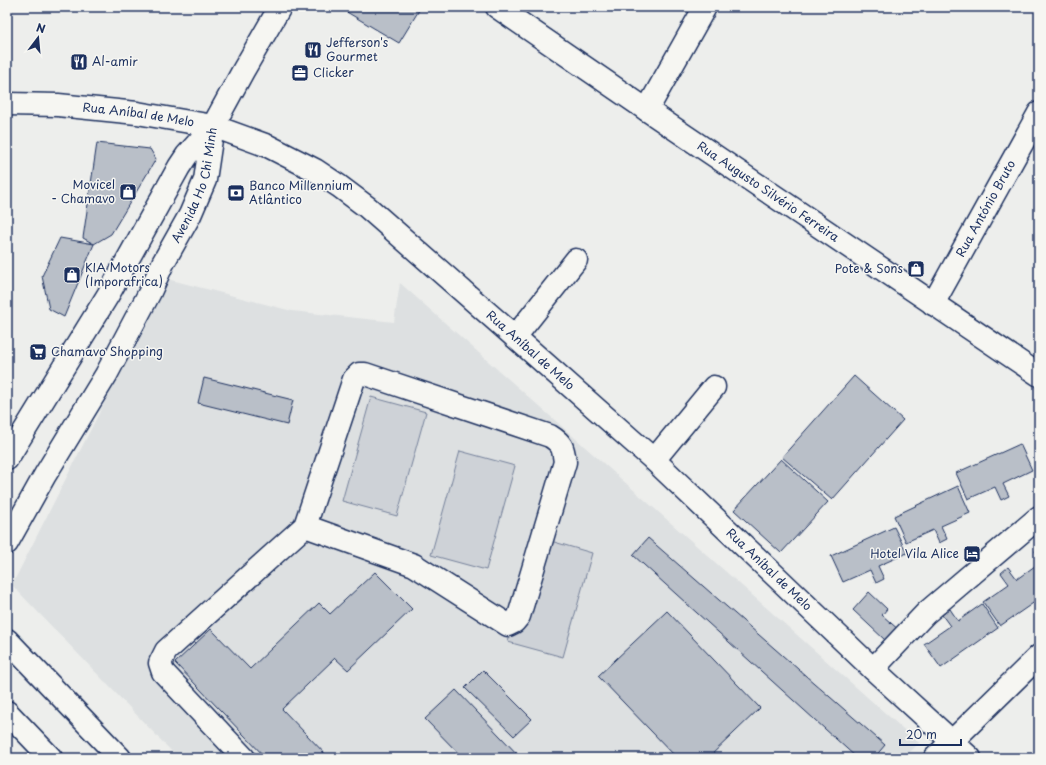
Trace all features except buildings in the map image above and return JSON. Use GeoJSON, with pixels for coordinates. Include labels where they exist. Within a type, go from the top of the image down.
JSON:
{"type":"FeatureCollection","features":[{"type":"Feature","properties":{"kind":"street"},"geometry":{"type":"LineString","coordinates":[[213,126],[280,7]]}},
{"type":"Feature","properties":{"kind":"street","name":"Rua Augusto Silvério Ferreira"},"geometry":{"type":"LineString","coordinates":[[497,7],[1039,375]]}},
{"type":"Feature","properties":{"kind":"street"},"geometry":{"type":"LineString","coordinates":[[647,110],[705,7]]}},
{"type":"Feature","properties":{"kind":"street","name":"Rua Aníbal de Melo"},"geometry":{"type":"LineString","coordinates":[[7,104],[58,105],[131,112],[213,126],[268,146],[315,170],[339,186],[367,207],[654,460],[873,669],[970,758]]}},
{"type":"Feature","properties":{"kind":"street","name":"Rua António Bruto"},"geometry":{"type":"LineString","coordinates":[[933,304],[1039,113]]}},
{"type":"Feature","properties":{"kind":"street","name":"Avenida Ho Chi Minh"},"geometry":{"type":"LineString","coordinates":[[8,454],[108,295],[179,167],[213,126]]}},
{"type":"Feature","properties":{"kind":"street","name":"Avenida Ho Chi Minh"},"geometry":{"type":"LineString","coordinates":[[7,543],[45,475],[106,374],[190,214],[205,180],[213,126]]}},
{"type":"Feature","properties":{"kind":"street"},"geometry":{"type":"LineString","coordinates":[[515,337],[576,260]]}},
{"type":"Feature","properties":{"kind":"street"},"geometry":{"type":"LineString","coordinates":[[235,755],[163,672],[160,663],[166,651],[305,526],[350,387],[354,379],[359,374],[365,374],[550,436],[558,440],[563,447],[565,462],[519,616],[514,622],[508,625],[414,565],[305,526]]}},
{"type":"Feature","properties":{"kind":"street"},"geometry":{"type":"LineString","coordinates":[[654,460],[714,387]]}},
{"type":"Feature","properties":{"kind":"street"},"geometry":{"type":"LineString","coordinates":[[873,669],[926,613],[1039,517]]}},
{"type":"Feature","properties":{"kind":"street"},"geometry":{"type":"LineString","coordinates":[[11,649],[120,758]]}},
{"type":"Feature","properties":{"kind":"street"},"geometry":{"type":"LineString","coordinates":[[935,758],[1039,656]]}},
{"type":"Feature","properties":{"kind":"street"},"geometry":{"type":"LineString","coordinates":[[7,712],[51,758]]}},
{"type":"Feature","properties":{"kind":"shaded area"},"geometry":{"type":"Polygon","coordinates":[[[167,279],[292,311],[394,322],[400,283],[919,743],[904,758],[178,758],[12,585],[167,279]]]}},
{"type":"Feature","properties":{"kind":"shaded area"},"geometry":{"type":"Polygon","coordinates":[[[371,397],[426,412],[397,516],[342,501],[371,397]]]}},
{"type":"Feature","properties":{"kind":"shaded area"},"geometry":{"type":"Polygon","coordinates":[[[460,451],[515,466],[486,570],[431,555],[460,451]]]}},
{"type":"Feature","properties":{"kind":"shaded area"},"geometry":{"type":"Polygon","coordinates":[[[537,537],[592,553],[563,657],[508,642],[537,537]]]}},
{"type":"Feature","properties":{"kind":"place","name":"Jefferson's Gourmet"},"geometry":{"type":"Point","coordinates":[313,50]}},
{"type":"Feature","properties":{"kind":"place","name":"Al-amir"},"geometry":{"type":"Point","coordinates":[79,62]}},
{"type":"Feature","properties":{"kind":"place","name":"Clicker"},"geometry":{"type":"Point","coordinates":[300,73]}},
{"type":"Feature","properties":{"kind":"place","name":"Movicel - Chamavo"},"geometry":{"type":"Point","coordinates":[128,192]}},
{"type":"Feature","properties":{"kind":"place","name":"Banco Millennium Atlântico"},"geometry":{"type":"Point","coordinates":[236,193]}},
{"type":"Feature","properties":{"kind":"place","name":"Pote & Sons"},"geometry":{"type":"Point","coordinates":[916,269]}},
{"type":"Feature","properties":{"kind":"place","name":"KIA Motors (Imporafrica)"},"geometry":{"type":"Point","coordinates":[72,275]}},
{"type":"Feature","properties":{"kind":"place","name":"Chamavo Shopping"},"geometry":{"type":"Point","coordinates":[38,352]}},
{"type":"Feature","properties":{"kind":"place","name":"Hotel Vila Alice"},"geometry":{"type":"Point","coordinates":[972,554]}}]}
